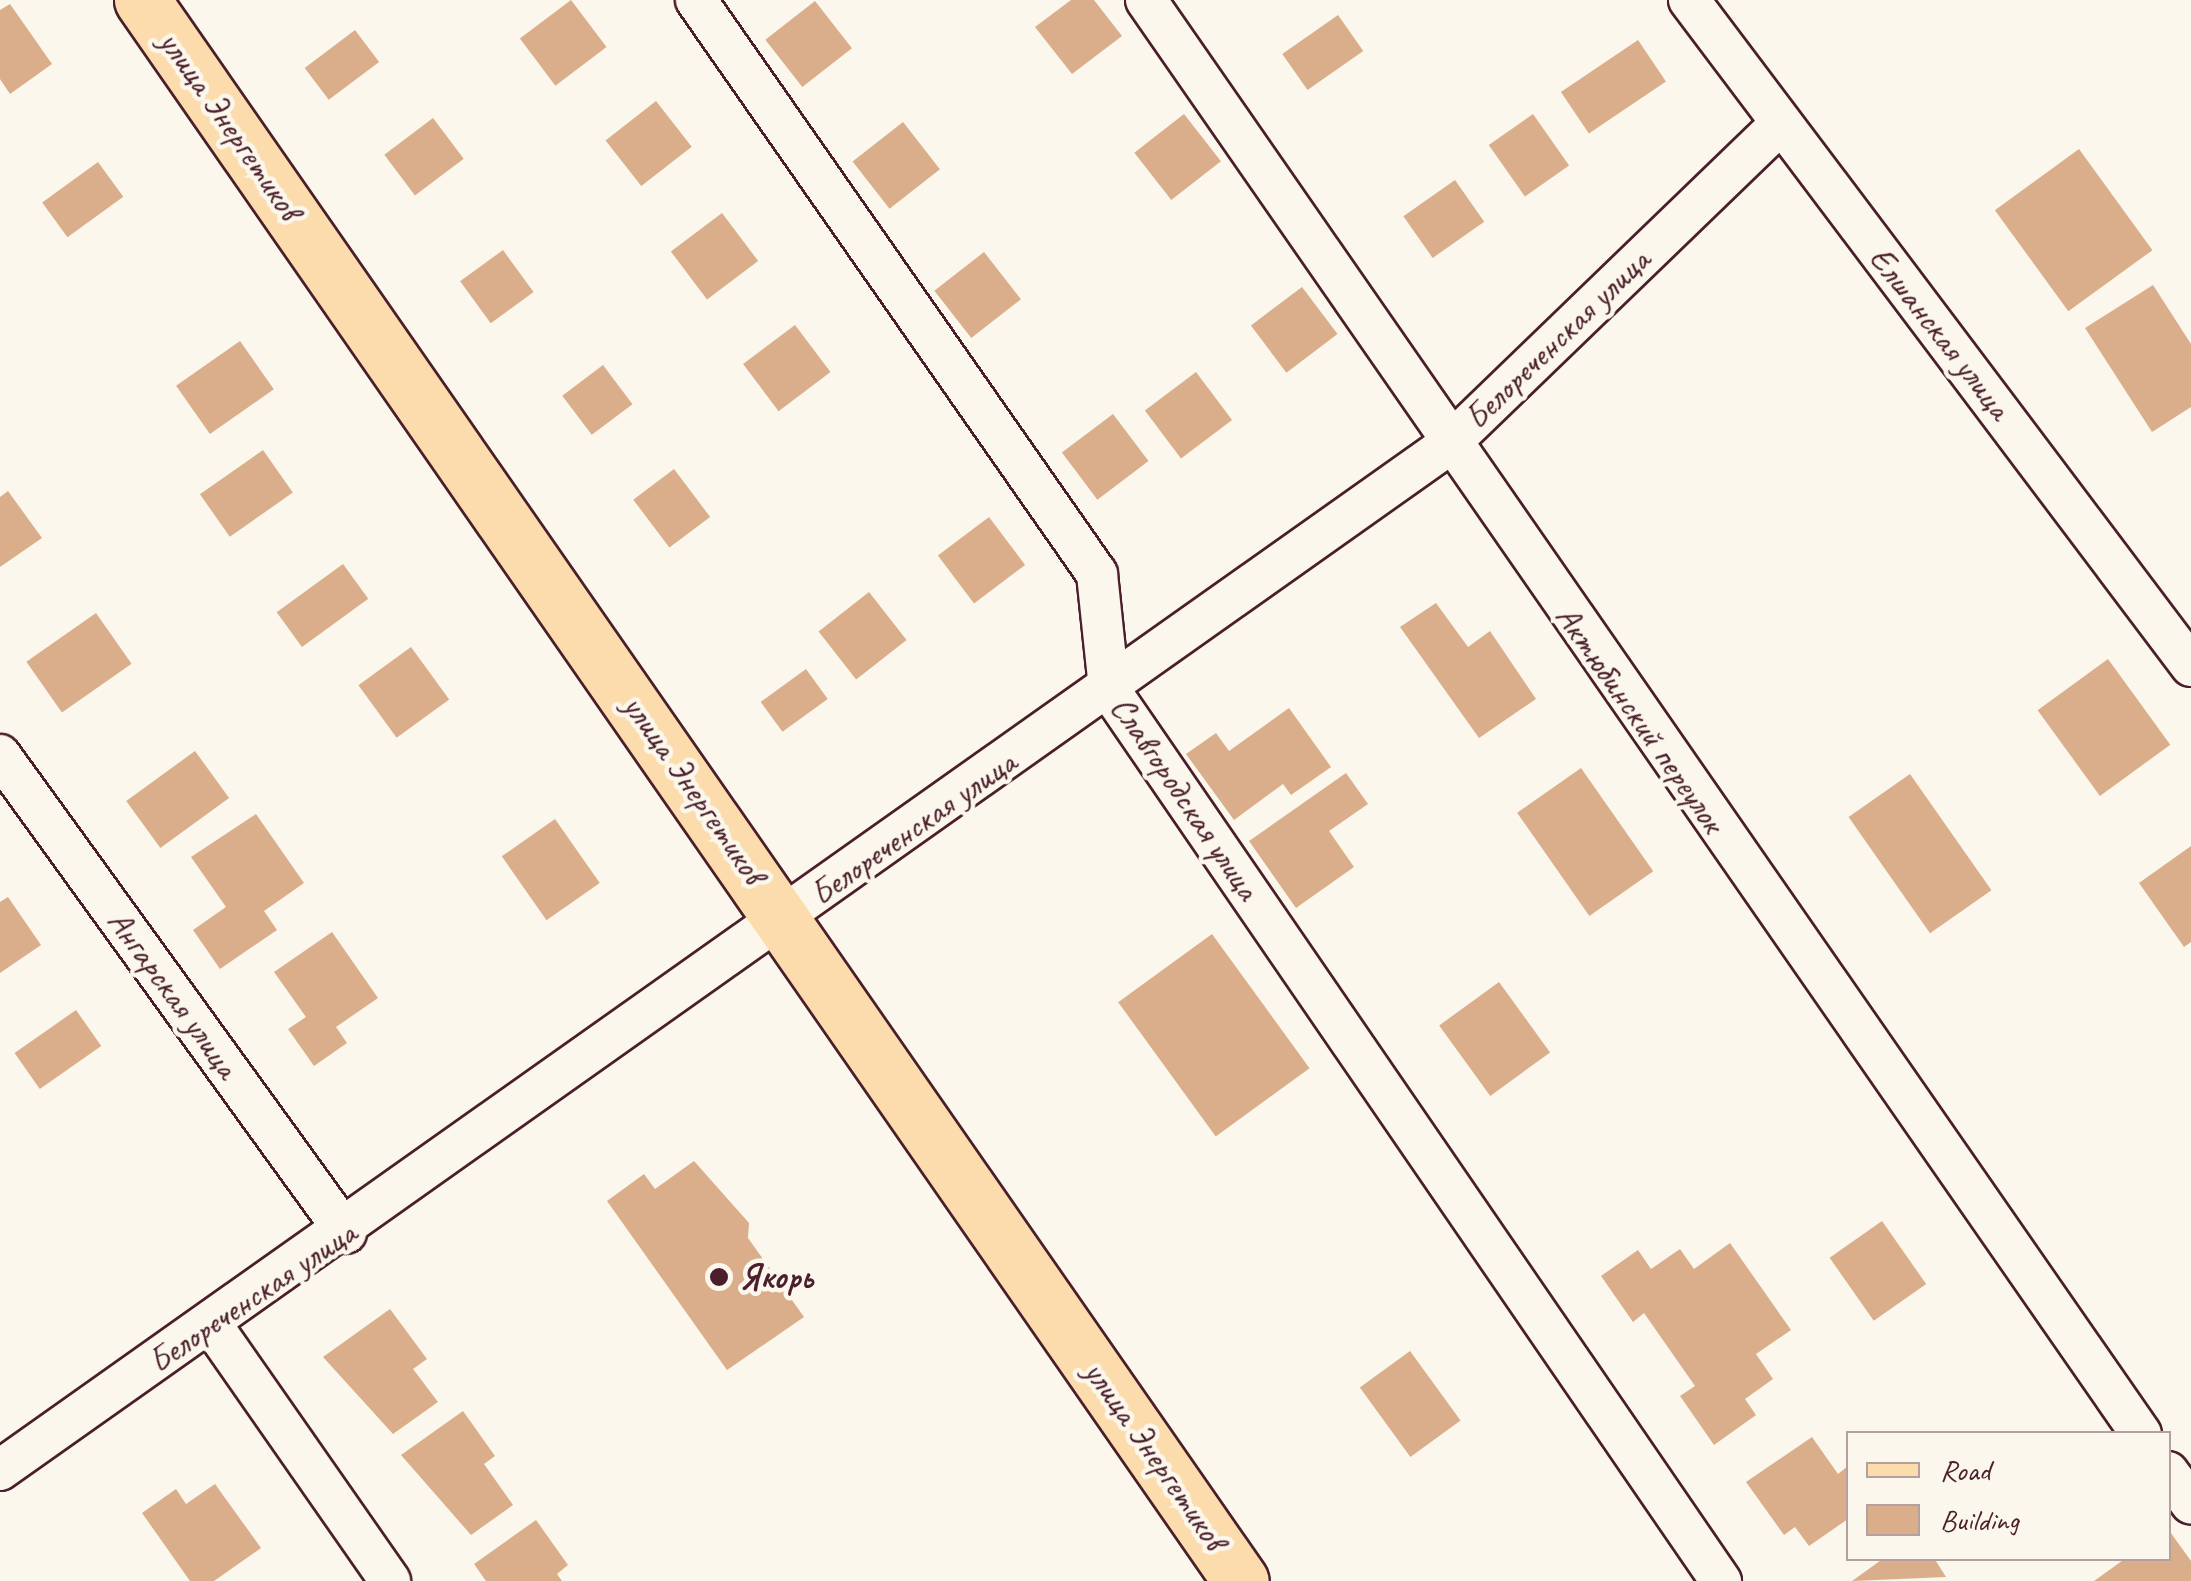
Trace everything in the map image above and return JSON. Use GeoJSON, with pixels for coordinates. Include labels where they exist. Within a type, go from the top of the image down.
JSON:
{"type":"FeatureCollection","features":[{"type":"Feature","properties":{"kind":"main road","name":"улица Энергетиков"},"geometry":{"type":"LineString","coordinates":[[142,0],[1241,1581]]}},
{"type":"Feature","properties":{"kind":"street","name":"Славгородская улица"},"geometry":{"type":"LineString","coordinates":[[696,0],[1097,574],[1109,688],[1721,1581]]}},
{"type":"Feature","properties":{"kind":"street","name":"Актюбинский переулок"},"geometry":{"type":"LineString","coordinates":[[1146,0],[1448,445],[2140,1431]]}},
{"type":"Feature","properties":{"kind":"street","name":"Елшанская улица"},"geometry":{"type":"LineString","coordinates":[[1689,0],[1777,127],[2191,666]]}},
{"type":"Feature","properties":{"kind":"street","name":"Белореченская улица"},"geometry":{"type":"LineString","coordinates":[[0,1470],[346,1233],[1448,445],[1777,127]]}},
{"type":"Feature","properties":{"kind":"street","name":"Ангарская улица"},"geometry":{"type":"LineString","coordinates":[[0,755],[346,1233]]}},
{"type":"Feature","properties":{"kind":"street"},"geometry":{"type":"LineString","coordinates":[[210,1324],[390,1581]]}},
{"type":"Feature","properties":{"kind":"street"},"geometry":{"type":"LineString","coordinates":[[2171,1476],[2191,1504]]}},
{"type":"Feature","properties":{"kind":"building"},"geometry":{"type":"Polygon","coordinates":[[[571,0],[607,47],[555,86],[520,39],[571,0]]]}},
{"type":"Feature","properties":{"kind":"building"},"geometry":{"type":"Polygon","coordinates":[[[1071,0],[1094,0],[1122,36],[1072,74],[1035,27],[1071,0]]]}},
{"type":"Feature","properties":{"kind":"building"},"geometry":{"type":"Polygon","coordinates":[[[815,1],[852,48],[802,87],[765,40],[815,1]]]}},
{"type":"Feature","properties":{"kind":"building"},"geometry":{"type":"Polygon","coordinates":[[[10,4],[52,64],[10,94],[0,79],[0,10],[10,4]]]}},
{"type":"Feature","properties":{"kind":"building"},"geometry":{"type":"Polygon","coordinates":[[[1338,15],[1363,51],[1308,90],[1282,54],[1338,15]]]}},
{"type":"Feature","properties":{"kind":"building"},"geometry":{"type":"Polygon","coordinates":[[[355,30],[379,62],[329,100],[305,68],[355,30]]]}},
{"type":"Feature","properties":{"kind":"building"},"geometry":{"type":"Polygon","coordinates":[[[1638,40],[1666,81],[1589,133],[1561,92],[1638,40]]]}},
{"type":"Feature","properties":{"kind":"building"},"geometry":{"type":"Polygon","coordinates":[[[656,101],[692,147],[641,186],[606,140],[656,101]]]}},
{"type":"Feature","properties":{"kind":"building"},"geometry":{"type":"Polygon","coordinates":[[[1184,114],[1221,161],[1171,200],[1134,153],[1184,114]]]}},
{"type":"Feature","properties":{"kind":"building"},"geometry":{"type":"Polygon","coordinates":[[[1533,114],[1569,166],[1525,197],[1489,145],[1533,114]]]}},
{"type":"Feature","properties":{"kind":"building"},"geometry":{"type":"Polygon","coordinates":[[[433,118],[464,159],[415,195],[384,155],[433,118]]]}},
{"type":"Feature","properties":{"kind":"building"},"geometry":{"type":"Polygon","coordinates":[[[903,122],[940,169],[890,209],[853,161],[903,122]]]}},
{"type":"Feature","properties":{"kind":"building"},"geometry":{"type":"Polygon","coordinates":[[[2079,149],[2152,250],[2068,311],[1995,210],[2079,149]]]}},
{"type":"Feature","properties":{"kind":"building"},"geometry":{"type":"Polygon","coordinates":[[[98,162],[123,197],[67,237],[42,203],[98,162]]]}},
{"type":"Feature","properties":{"kind":"building"},"geometry":{"type":"Polygon","coordinates":[[[1455,180],[1484,222],[1433,258],[1403,216],[1455,180]]]}},
{"type":"Feature","properties":{"kind":"building"},"geometry":{"type":"Polygon","coordinates":[[[722,213],[758,261],[707,299],[671,252],[722,213]]]}},
{"type":"Feature","properties":{"kind":"building"},"geometry":{"type":"Polygon","coordinates":[[[503,250],[534,292],[491,323],[460,281],[503,250]]]}},
{"type":"Feature","properties":{"kind":"building"},"geometry":{"type":"Polygon","coordinates":[[[984,252],[1021,299],[971,338],[934,291],[984,252]]]}},
{"type":"Feature","properties":{"kind":"building"},"geometry":{"type":"Polygon","coordinates":[[[2153,285],[2191,344],[2191,407],[2152,432],[2085,328],[2153,285]]]}},
{"type":"Feature","properties":{"kind":"building"},"geometry":{"type":"Polygon","coordinates":[[[1302,287],[1338,334],[1286,373],[1251,326],[1302,287]]]}},
{"type":"Feature","properties":{"kind":"building"},"geometry":{"type":"Polygon","coordinates":[[[795,325],[831,372],[779,411],[743,364],[795,325]]]}},
{"type":"Feature","properties":{"kind":"building"},"geometry":{"type":"Polygon","coordinates":[[[240,341],[274,389],[210,434],[176,386],[240,341]]]}},
{"type":"Feature","properties":{"kind":"building"},"geometry":{"type":"Polygon","coordinates":[[[603,365],[632,404],[592,435],[562,396],[603,365]]]}},
{"type":"Feature","properties":{"kind":"building"},"geometry":{"type":"Polygon","coordinates":[[[1196,372],[1232,420],[1181,458],[1145,411],[1196,372]]]}},
{"type":"Feature","properties":{"kind":"building"},"geometry":{"type":"Polygon","coordinates":[[[1113,414],[1149,461],[1097,500],[1062,453],[1113,414]]]}},
{"type":"Feature","properties":{"kind":"building"},"geometry":{"type":"Polygon","coordinates":[[[263,450],[293,493],[230,537],[200,494],[263,450]]]}},
{"type":"Feature","properties":{"kind":"building"},"geometry":{"type":"Polygon","coordinates":[[[674,469],[710,517],[669,548],[633,500],[674,469]]]}},
{"type":"Feature","properties":{"kind":"building"},"geometry":{"type":"Polygon","coordinates":[[[8,491],[42,538],[0,567],[0,497],[8,491]]]}},
{"type":"Feature","properties":{"kind":"building"},"geometry":{"type":"Polygon","coordinates":[[[989,517],[1025,565],[974,603],[938,556],[989,517]]]}},
{"type":"Feature","properties":{"kind":"building"},"geometry":{"type":"Polygon","coordinates":[[[343,564],[368,599],[302,647],[277,612],[343,564]]]}},
{"type":"Feature","properties":{"kind":"building"},"geometry":{"type":"Polygon","coordinates":[[[869,592],[907,640],[856,679],[819,631],[869,592]]]}},
{"type":"Feature","properties":{"kind":"building"},"geometry":{"type":"Polygon","coordinates":[[[1436,603],[1468,647],[1490,631],[1536,699],[1479,738],[1400,627],[1436,603]]]}},
{"type":"Feature","properties":{"kind":"building"},"geometry":{"type":"Polygon","coordinates":[[[96,613],[132,664],[62,713],[26,662],[96,613]]]}},
{"type":"Feature","properties":{"kind":"building"},"geometry":{"type":"Polygon","coordinates":[[[411,647],[449,700],[397,738],[358,685],[411,647]]]}},
{"type":"Feature","properties":{"kind":"building"},"geometry":{"type":"Polygon","coordinates":[[[2108,659],[2170,745],[2100,796],[2038,710],[2108,659]]]}},
{"type":"Feature","properties":{"kind":"building"},"geometry":{"type":"Polygon","coordinates":[[[806,669],[828,699],[782,732],[761,702],[806,669]]]}},
{"type":"Feature","properties":{"kind":"building"},"geometry":{"type":"Polygon","coordinates":[[[1289,708],[1331,767],[1291,795],[1283,784],[1234,820],[1186,754],[1216,733],[1229,751],[1289,708]]]}},
{"type":"Feature","properties":{"kind":"building"},"geometry":{"type":"Polygon","coordinates":[[[195,751],[229,798],[160,848],[126,801],[195,751]]]}},
{"type":"Feature","properties":{"kind":"building"},"geometry":{"type":"Polygon","coordinates":[[[1581,768],[1653,871],[1589,916],[1517,813],[1581,768]]]}},
{"type":"Feature","properties":{"kind":"building"},"geometry":{"type":"Polygon","coordinates":[[[1346,773],[1368,804],[1329,831],[1354,867],[1296,908],[1249,841],[1346,773]]]}},
{"type":"Feature","properties":{"kind":"building"},"geometry":{"type":"Polygon","coordinates":[[[1910,774],[1991,890],[1930,933],[1849,817],[1910,774]]]}},
{"type":"Feature","properties":{"kind":"building"},"geometry":{"type":"Polygon","coordinates":[[[256,814],[304,883],[264,911],[277,930],[220,969],[193,930],[226,907],[191,857],[256,814]]]}},
{"type":"Feature","properties":{"kind":"building"},"geometry":{"type":"Polygon","coordinates":[[[555,819],[600,883],[546,920],[502,856],[555,819]]]}},
{"type":"Feature","properties":{"kind":"building"},"geometry":{"type":"Polygon","coordinates":[[[2191,846],[2191,942],[2184,947],[2139,883],[2191,846]]]}},
{"type":"Feature","properties":{"kind":"building"},"geometry":{"type":"Polygon","coordinates":[[[8,897],[41,945],[0,973],[0,902],[8,897]]]}},
{"type":"Feature","properties":{"kind":"building"},"geometry":{"type":"Polygon","coordinates":[[[332,932],[378,998],[336,1027],[347,1043],[314,1066],[288,1029],[306,1017],[274,972],[332,932]]]}},
{"type":"Feature","properties":{"kind":"building"},"geometry":{"type":"Polygon","coordinates":[[[1212,934],[1310,1068],[1216,1136],[1118,1002],[1212,934]]]}},
{"type":"Feature","properties":{"kind":"building"},"geometry":{"type":"Polygon","coordinates":[[[1499,982],[1550,1052],[1490,1096],[1439,1025],[1499,982]]]}},
{"type":"Feature","properties":{"kind":"building"},"geometry":{"type":"Polygon","coordinates":[[[76,1010],[101,1046],[40,1089],[15,1053],[76,1010]]]}},
{"type":"Feature","properties":{"kind":"building","name":"Якорь"},"geometry":{"type":"Polygon","coordinates":[[[694,1161],[749,1223],[748,1238],[804,1317],[727,1370],[607,1201],[644,1174],[655,1189],[694,1161]]]}},
{"type":"Feature","properties":{"kind":"building"},"geometry":{"type":"Polygon","coordinates":[[[1882,1221],[1926,1284],[1874,1321],[1830,1258],[1882,1221]]]}},
{"type":"Feature","properties":{"kind":"building"},"geometry":{"type":"Polygon","coordinates":[[[1730,1243],[1791,1330],[1756,1354],[1773,1379],[1745,1399],[1756,1415],[1714,1445],[1680,1396],[1695,1386],[1644,1313],[1633,1322],[1601,1276],[1638,1250],[1651,1269],[1680,1249],[1694,1269],[1730,1243]]]}},
{"type":"Feature","properties":{"kind":"building"},"geometry":{"type":"Polygon","coordinates":[[[390,1309],[427,1359],[413,1369],[438,1402],[393,1434],[323,1357],[390,1309]]]}},
{"type":"Feature","properties":{"kind":"building"},"geometry":{"type":"Polygon","coordinates":[[[1410,1351],[1461,1421],[1410,1457],[1360,1387],[1410,1351]]]}},
{"type":"Feature","properties":{"kind":"building"},"geometry":{"type":"Polygon","coordinates":[[[463,1411],[495,1456],[484,1464],[513,1505],[471,1535],[401,1455],[463,1411]]]}},
{"type":"Feature","properties":{"kind":"building"},"geometry":{"type":"Polygon","coordinates":[[[1812,1437],[1838,1474],[1846,1468],[1846,1520],[1809,1546],[1795,1527],[1784,1535],[1746,1482],[1812,1437]]]}},
{"type":"Feature","properties":{"kind":"building"},"geometry":{"type":"Polygon","coordinates":[[[215,1484],[261,1548],[214,1581],[190,1581],[142,1513],[176,1489],[186,1504],[215,1484]]]}},
{"type":"Feature","properties":{"kind":"building"},"geometry":{"type":"Polygon","coordinates":[[[536,1520],[568,1565],[557,1574],[562,1581],[486,1581],[474,1564],[536,1520]]]}},
{"type":"Feature","properties":{"kind":"building"},"geometry":{"type":"Polygon","coordinates":[[[2171,1533],[2191,1561],[2191,1581],[2094,1581],[2122,1561],[2171,1561],[2171,1533]]]}},
{"type":"Feature","properties":{"kind":"building"},"geometry":{"type":"Polygon","coordinates":[[[1880,1561],[1936,1561],[1946,1577],[1852,1581],[1880,1561]]]}},
{"type":"Feature","properties":{"kind":"place","name":"Якорь"},"geometry":{"type":"Point","coordinates":[719,1277]}}]}
